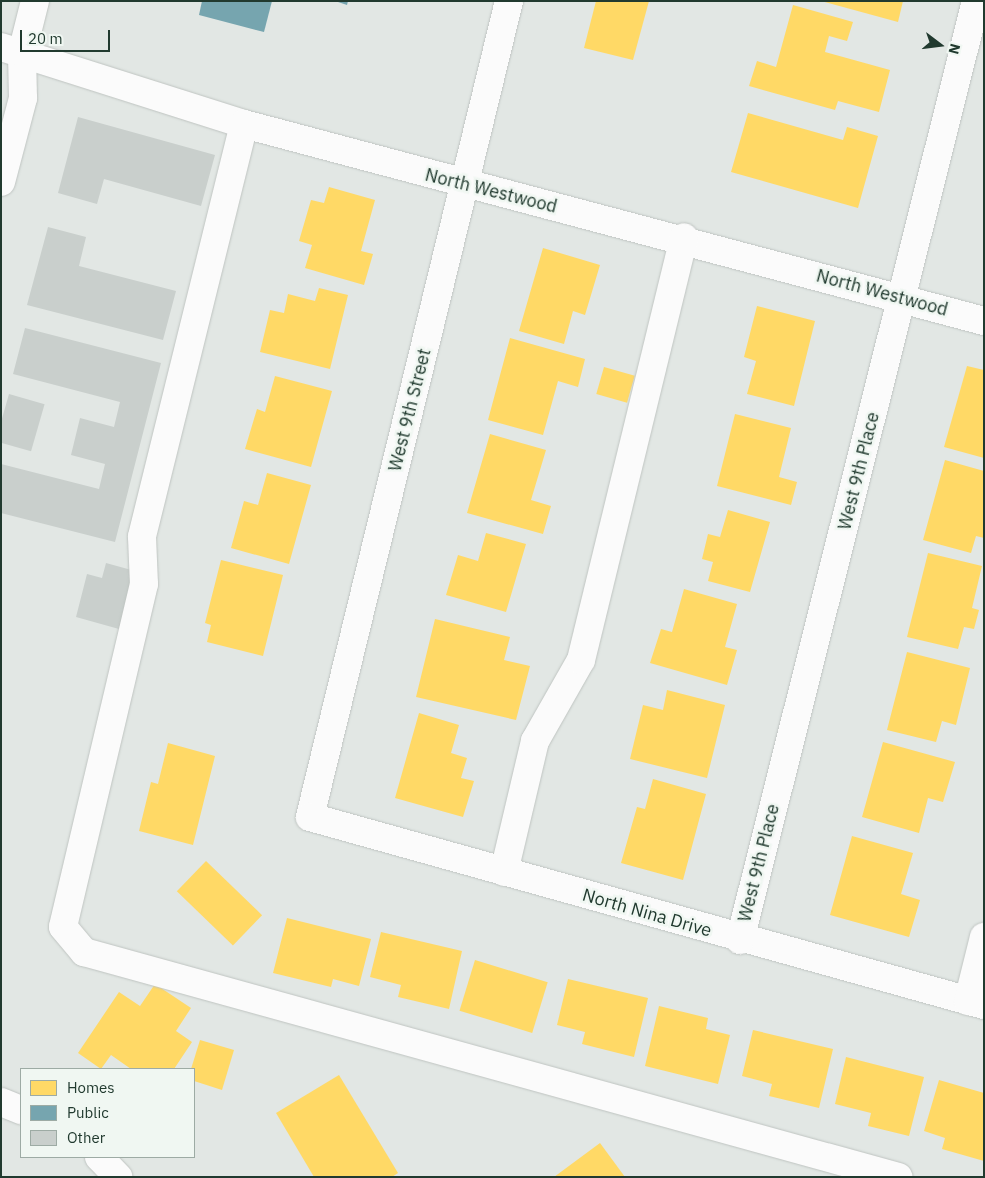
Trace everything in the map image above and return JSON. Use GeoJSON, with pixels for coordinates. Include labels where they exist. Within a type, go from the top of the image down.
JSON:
{"type":"FeatureCollection","features":[{"type":"Feature","properties":{"kind":"street"},"geometry":{"type":"LineString","coordinates":[[1,182],[23,98],[12,50],[36,1]]}},
{"type":"Feature","properties":{"kind":"street","name":"West 9th Street"},"geometry":{"type":"LineString","coordinates":[[310,818],[509,1]]}},
{"type":"Feature","properties":{"kind":"street","name":"West 9th Place"},"geometry":{"type":"LineString","coordinates":[[740,940],[903,299],[976,1]]}},
{"type":"Feature","properties":{"kind":"street","name":"North Westwood"},"geometry":{"type":"LineString","coordinates":[[12,50],[244,124],[465,185],[684,237],[984,321]]}},
{"type":"Feature","properties":{"kind":"street"},"geometry":{"type":"LineString","coordinates":[[244,124],[142,537],[144,584],[63,927],[84,952],[898,1177]]}},
{"type":"Feature","properties":{"kind":"street"},"geometry":{"type":"LineString","coordinates":[[504,872],[535,741],[581,660],[684,237]]}},
{"type":"Feature","properties":{"kind":"street","name":"North Nina Drive"},"geometry":{"type":"LineString","coordinates":[[310,818],[740,940],[976,1003]]}},
{"type":"Feature","properties":{"kind":"street"},"geometry":{"type":"LineString","coordinates":[[976,1003],[984,937]]}},
{"type":"Feature","properties":{"kind":"street"},"geometry":{"type":"LineString","coordinates":[[1,1102],[20,1110]]}},
{"type":"Feature","properties":{"kind":"street"},"geometry":{"type":"LineString","coordinates":[[99,1158],[118,1177]]}},
{"type":"Feature","properties":{"kind":"building: Homes"},"geometry":{"type":"Polygon","coordinates":[[[596,1],[649,1],[633,60],[584,48],[596,1]]]}},
{"type":"Feature","properties":{"kind":"building: Homes"},"geometry":{"type":"Polygon","coordinates":[[[821,1],[903,1],[898,22],[821,1]]]}},
{"type":"Feature","properties":{"kind":"building: Homes"},"geometry":{"type":"Polygon","coordinates":[[[793,5],[853,22],[847,41],[829,36],[825,52],[890,70],[879,112],[838,101],[835,110],[749,86],[757,61],[776,67],[793,5]]]}},
{"type":"Feature","properties":{"kind":"building: Homes"},"geometry":{"type":"Polygon","coordinates":[[[748,113],[843,140],[847,127],[878,136],[858,208],[731,172],[748,113]]]}},
{"type":"Feature","properties":{"kind":"building: Homes"},"geometry":{"type":"Polygon","coordinates":[[[329,187],[375,200],[361,251],[373,254],[364,285],[305,268],[312,245],[299,241],[311,200],[324,203],[329,187]]]}},
{"type":"Feature","properties":{"kind":"building: Homes"},"geometry":{"type":"Polygon","coordinates":[[[543,248],[600,265],[585,315],[573,311],[564,344],[519,331],[543,248]]]}},
{"type":"Feature","properties":{"kind":"building: Homes"},"geometry":{"type":"Polygon","coordinates":[[[319,288],[348,295],[330,369],[260,352],[270,310],[284,313],[288,294],[315,301],[319,288]]]}},
{"type":"Feature","properties":{"kind":"building: Homes"},"geometry":{"type":"Polygon","coordinates":[[[757,306],[815,321],[794,406],[747,394],[756,361],[744,357],[757,306]]]}},
{"type":"Feature","properties":{"kind":"building: Homes"},"geometry":{"type":"Polygon","coordinates":[[[510,338],[585,359],[578,387],[558,381],[543,435],[488,420],[510,338]]]}},
{"type":"Feature","properties":{"kind":"building: Homes"},"geometry":{"type":"Polygon","coordinates":[[[967,366],[984,370],[984,458],[944,447],[967,366]]]}},
{"type":"Feature","properties":{"kind":"building: Homes"},"geometry":{"type":"Polygon","coordinates":[[[604,367],[635,376],[627,403],[596,394],[604,367]]]}},
{"type":"Feature","properties":{"kind":"building: Homes"},"geometry":{"type":"Polygon","coordinates":[[[275,376],[332,391],[311,467],[245,449],[257,409],[265,412],[275,376]]]}},
{"type":"Feature","properties":{"kind":"building: Homes"},"geometry":{"type":"Polygon","coordinates":[[[735,414],[791,428],[779,477],[797,482],[791,505],[717,486],[735,414]]]}},
{"type":"Feature","properties":{"kind":"building: Homes"},"geometry":{"type":"Polygon","coordinates":[[[490,434],[546,450],[531,500],[551,506],[543,534],[467,513],[490,434]]]}},
{"type":"Feature","properties":{"kind":"building: Homes"},"geometry":{"type":"Polygon","coordinates":[[[945,460],[984,471],[984,538],[976,536],[971,553],[923,540],[945,460]]]}},
{"type":"Feature","properties":{"kind":"building: Homes"},"geometry":{"type":"Polygon","coordinates":[[[267,473],[311,485],[289,564],[231,548],[244,501],[258,505],[267,473]]]}},
{"type":"Feature","properties":{"kind":"building: Homes"},"geometry":{"type":"Polygon","coordinates":[[[728,510],[770,522],[750,592],[708,581],[713,562],[702,559],[708,534],[720,537],[728,510]]]}},
{"type":"Feature","properties":{"kind":"building: Homes"},"geometry":{"type":"Polygon","coordinates":[[[486,533],[526,544],[506,612],[446,595],[458,555],[478,561],[486,533]]]}},
{"type":"Feature","properties":{"kind":"building: Homes"},"geometry":{"type":"Polygon","coordinates":[[[928,553],[982,566],[972,608],[979,610],[974,629],[964,627],[958,649],[907,637],[928,553]]]}},
{"type":"Feature","properties":{"kind":"building: Homes"},"geometry":{"type":"Polygon","coordinates":[[[221,560],[283,575],[263,656],[207,642],[211,625],[205,623],[221,560]]]}},
{"type":"Feature","properties":{"kind":"building: Homes"},"geometry":{"type":"Polygon","coordinates":[[[684,589],[737,604],[725,647],[737,650],[727,685],[650,663],[661,629],[672,632],[684,589]]]}},
{"type":"Feature","properties":{"kind":"building: Homes"},"geometry":{"type":"Polygon","coordinates":[[[435,619],[510,637],[504,660],[530,666],[516,720],[416,697],[435,619]]]}},
{"type":"Feature","properties":{"kind":"building: Homes"},"geometry":{"type":"Polygon","coordinates":[[[907,652],[970,668],[956,725],[942,721],[936,742],[887,730],[907,652]]]}},
{"type":"Feature","properties":{"kind":"building: Homes"},"geometry":{"type":"Polygon","coordinates":[[[667,690],[725,705],[707,778],[630,759],[643,705],[663,710],[667,690]]]}},
{"type":"Feature","properties":{"kind":"building: Homes"},"geometry":{"type":"Polygon","coordinates":[[[419,713],[459,725],[451,753],[467,758],[461,778],[474,781],[463,817],[395,798],[419,713]]]}},
{"type":"Feature","properties":{"kind":"building: Homes"},"geometry":{"type":"Polygon","coordinates":[[[883,742],[955,762],[943,802],[928,798],[919,833],[862,817],[883,742]]]}},
{"type":"Feature","properties":{"kind":"building: Homes"},"geometry":{"type":"Polygon","coordinates":[[[168,743],[215,756],[193,845],[139,831],[151,782],[158,784],[168,743]]]}},
{"type":"Feature","properties":{"kind":"building: Homes"},"geometry":{"type":"Polygon","coordinates":[[[653,779],[706,794],[683,880],[621,863],[637,807],[645,809],[653,779]]]}},
{"type":"Feature","properties":{"kind":"building: Homes"},"geometry":{"type":"Polygon","coordinates":[[[852,836],[913,853],[901,894],[920,900],[909,937],[830,915],[852,836]]]}},
{"type":"Feature","properties":{"kind":"building: Homes"},"geometry":{"type":"Polygon","coordinates":[[[206,861],[262,915],[233,945],[177,891],[206,861]]]}},
{"type":"Feature","properties":{"kind":"building: Homes"},"geometry":{"type":"Polygon","coordinates":[[[287,918],[371,939],[359,986],[333,979],[331,987],[273,973],[287,918]]]}},
{"type":"Feature","properties":{"kind":"building: Homes"},"geometry":{"type":"Polygon","coordinates":[[[381,932],[462,951],[449,1009],[398,997],[401,985],[370,977],[381,932]]]}},
{"type":"Feature","properties":{"kind":"building: Homes"},"geometry":{"type":"Polygon","coordinates":[[[475,960],[548,982],[532,1033],[460,1011],[475,960]]]}},
{"type":"Feature","properties":{"kind":"building: Homes"},"geometry":{"type":"Polygon","coordinates":[[[568,979],[648,998],[634,1057],[582,1044],[585,1032],[557,1025],[568,979]]]}},
{"type":"Feature","properties":{"kind":"building: Homes"},"geometry":{"type":"Polygon","coordinates":[[[155,984],[191,1008],[176,1031],[192,1042],[175,1068],[130,1068],[111,1055],[102,1068],[100,1068],[78,1053],[119,992],[140,1006],[155,984]]]}},
{"type":"Feature","properties":{"kind":"building: Homes"},"geometry":{"type":"Polygon","coordinates":[[[659,1006],[708,1018],[706,1029],[730,1035],[718,1084],[645,1066],[659,1006]]]}},
{"type":"Feature","properties":{"kind":"building: Homes"},"geometry":{"type":"Polygon","coordinates":[[[753,1030],[833,1049],[819,1108],[769,1096],[772,1084],[742,1076],[753,1030]]]}},
{"type":"Feature","properties":{"kind":"building: Homes"},"geometry":{"type":"Polygon","coordinates":[[[200,1040],[234,1050],[222,1090],[195,1081],[195,1068],[191,1068],[200,1040]]]}},
{"type":"Feature","properties":{"kind":"building: Homes"},"geometry":{"type":"Polygon","coordinates":[[[846,1057],[924,1077],[909,1136],[868,1126],[871,1113],[835,1104],[846,1057]]]}},
{"type":"Feature","properties":{"kind":"building: Homes"},"geometry":{"type":"Polygon","coordinates":[[[339,1075],[398,1173],[392,1177],[314,1177],[276,1113],[339,1075]]]}},
{"type":"Feature","properties":{"kind":"building: Homes"},"geometry":{"type":"Polygon","coordinates":[[[939,1080],[984,1093],[984,1161],[942,1149],[945,1138],[924,1131],[939,1080]]]}},
{"type":"Feature","properties":{"kind":"building: Homes"},"geometry":{"type":"Polygon","coordinates":[[[600,1143],[625,1177],[554,1177],[600,1143]]]}},
{"type":"Feature","properties":{"kind":"building: Public"},"geometry":{"type":"Polygon","coordinates":[[[202,1],[272,1],[264,32],[199,15],[202,1]]]}},
{"type":"Feature","properties":{"kind":"building: Public"},"geometry":{"type":"Polygon","coordinates":[[[335,1],[348,1],[347,5],[335,1]]]}},
{"type":"Feature","properties":{"kind":"building: Other"},"geometry":{"type":"Polygon","coordinates":[[[78,117],[215,155],[201,206],[104,179],[97,204],[58,193],[78,117]]]}},
{"type":"Feature","properties":{"kind":"building: Other"},"geometry":{"type":"Polygon","coordinates":[[[48,227],[86,237],[79,266],[176,291],[163,340],[27,305],[48,227]]]}},
{"type":"Feature","properties":{"kind":"building: Other"},"geometry":{"type":"Polygon","coordinates":[[[25,328],[161,363],[115,542],[1,513],[1,464],[99,489],[105,464],[71,455],[80,418],[114,427],[120,402],[13,374],[25,328]]]}},
{"type":"Feature","properties":{"kind":"building: Other"},"geometry":{"type":"Polygon","coordinates":[[[9,394],[45,404],[31,451],[1,443],[1,422],[9,394]]]}},
{"type":"Feature","properties":{"kind":"building: Other"},"geometry":{"type":"Polygon","coordinates":[[[106,563],[135,571],[119,629],[76,617],[87,574],[102,578],[106,563]]]}}]}
